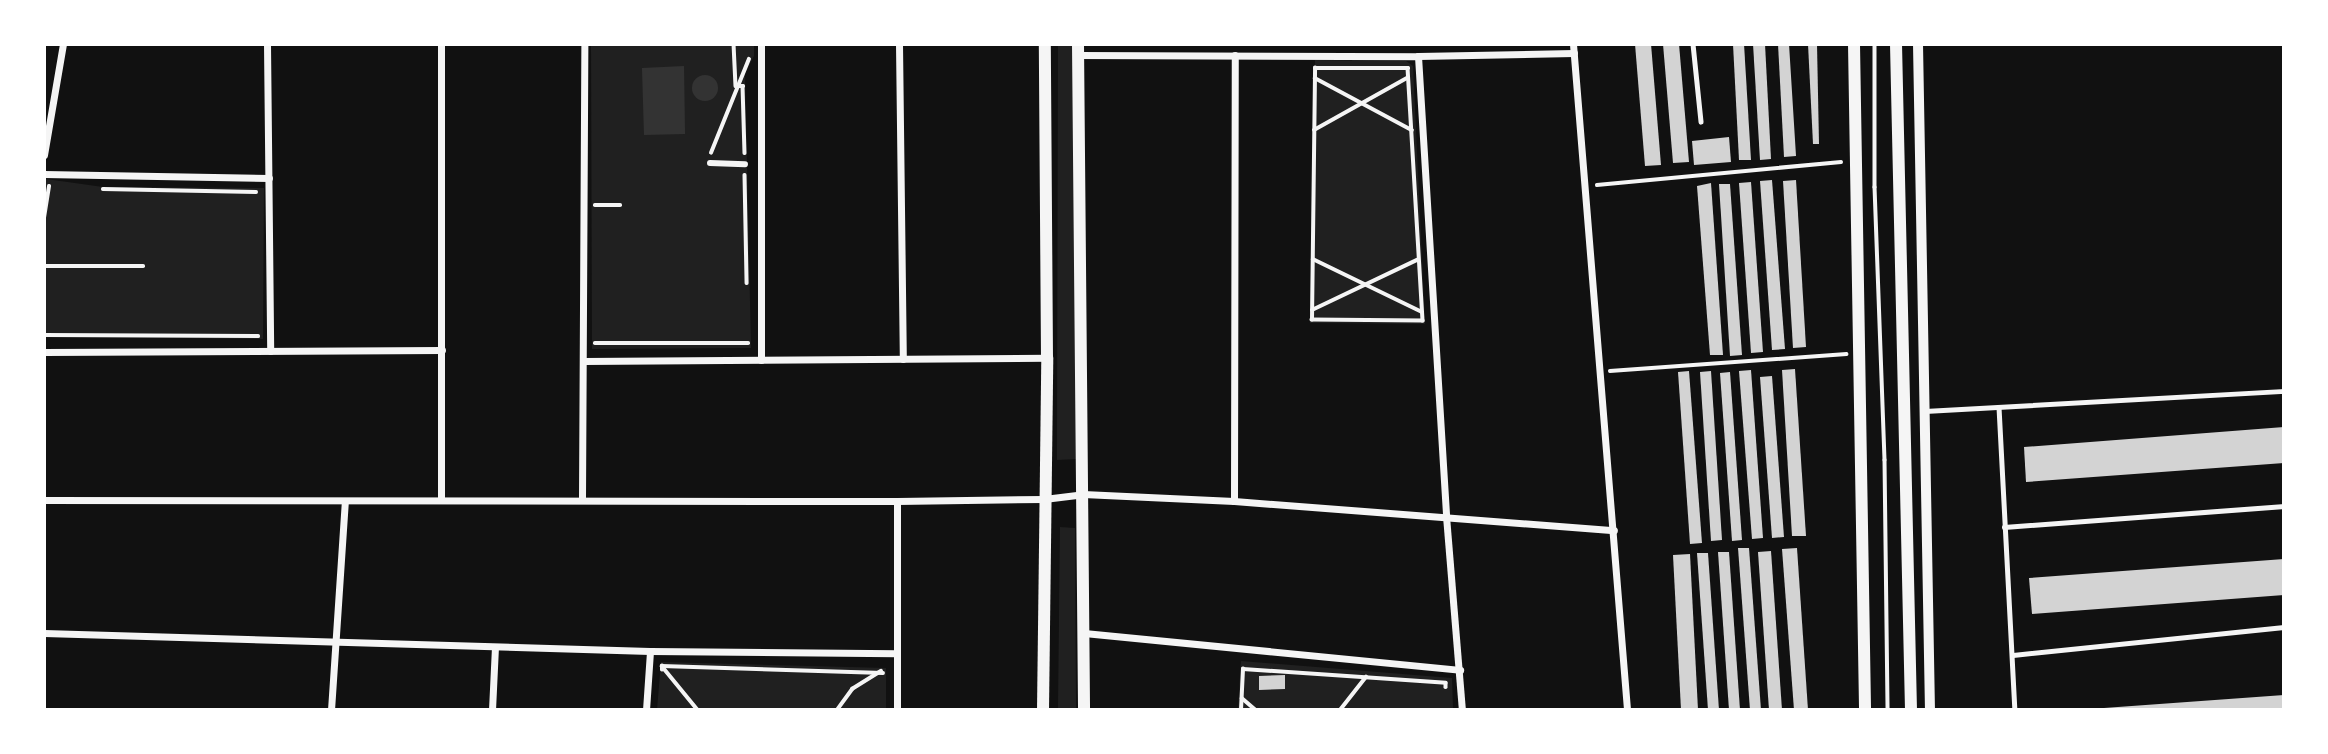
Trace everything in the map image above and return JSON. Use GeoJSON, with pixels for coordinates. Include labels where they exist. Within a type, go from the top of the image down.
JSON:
{"type":"FeatureCollection","features":[{"type":"Feature","properties":{"kind":"main road"},"geometry":{"type":"LineString","coordinates":[[1043,710],[1047,358],[1045,44]]}},
{"type":"Feature","properties":{"kind":"main road"},"geometry":{"type":"LineString","coordinates":[[1854,44],[1865,710]]}},
{"type":"Feature","properties":{"kind":"main road"},"geometry":{"type":"LineString","coordinates":[[1896,44],[1911,710]]}},
{"type":"Feature","properties":{"kind":"main road"},"geometry":{"type":"LineString","coordinates":[[1078,49],[1084,710]]}},
{"type":"Feature","properties":{"kind":"street"},"geometry":{"type":"LineString","coordinates":[[44,155],[64,44]]}},
{"type":"Feature","properties":{"kind":"street"},"geometry":{"type":"LineString","coordinates":[[267,44],[270,351]]}},
{"type":"Feature","properties":{"kind":"street"},"geometry":{"type":"LineString","coordinates":[[441,44],[441,499]]}},
{"type":"Feature","properties":{"kind":"street"},"geometry":{"type":"LineString","coordinates":[[582,499],[584,44]]}},
{"type":"Feature","properties":{"kind":"street"},"geometry":{"type":"LineString","coordinates":[[761,44],[761,359]]}},
{"type":"Feature","properties":{"kind":"street"},"geometry":{"type":"LineString","coordinates":[[898,44],[903,359]]}},
{"type":"Feature","properties":{"kind":"street"},"geometry":{"type":"LineString","coordinates":[[1918,44],[1930,710]]}},
{"type":"Feature","properties":{"kind":"street"},"geometry":{"type":"LineString","coordinates":[[1078,49],[1235,55],[1418,56],[1573,48],[1627,710]]}},
{"type":"Feature","properties":{"kind":"street"},"geometry":{"type":"LineString","coordinates":[[1234,500],[1235,55]]}},
{"type":"Feature","properties":{"kind":"street"},"geometry":{"type":"LineString","coordinates":[[1418,56],[1446,516],[1462,710]]}},
{"type":"Feature","properties":{"kind":"street"},"geometry":{"type":"LineString","coordinates":[[710,163],[745,164]]}},
{"type":"Feature","properties":{"kind":"street"},"geometry":{"type":"LineString","coordinates":[[44,174],[269,178]]}},
{"type":"Feature","properties":{"kind":"street"},"geometry":{"type":"LineString","coordinates":[[44,352],[442,350]]}},
{"type":"Feature","properties":{"kind":"street"},"geometry":{"type":"LineString","coordinates":[[583,361],[1047,358]]}},
{"type":"Feature","properties":{"kind":"street"},"geometry":{"type":"LineString","coordinates":[[44,500],[897,501],[1044,499],[1083,494],[1234,500],[1614,530]]}},
{"type":"Feature","properties":{"kind":"street"},"geometry":{"type":"LineString","coordinates":[[331,710],[345,501]]}},
{"type":"Feature","properties":{"kind":"street"},"geometry":{"type":"LineString","coordinates":[[897,501],[897,710]]}},
{"type":"Feature","properties":{"kind":"street"},"geometry":{"type":"LineString","coordinates":[[44,633],[650,652],[897,653]]}},
{"type":"Feature","properties":{"kind":"street"},"geometry":{"type":"LineString","coordinates":[[1084,633],[1460,670]]}},
{"type":"Feature","properties":{"kind":"street"},"geometry":{"type":"LineString","coordinates":[[492,710],[495,647]]}},
{"type":"Feature","properties":{"kind":"street"},"geometry":{"type":"LineString","coordinates":[[646,710],[650,652]]}},
{"type":"Feature","properties":{"kind":"lane"},"geometry":{"type":"LineString","coordinates":[[1693,44],[1702,122]]}},
{"type":"Feature","properties":{"kind":"lane"},"geometry":{"type":"LineString","coordinates":[[1924,411],[2284,391]]}},
{"type":"Feature","properties":{"kind":"lane"},"geometry":{"type":"LineString","coordinates":[[1999,408],[2015,710]]}},
{"type":"Feature","properties":{"kind":"lane"},"geometry":{"type":"LineString","coordinates":[[2004,527],[2284,506]]}},
{"type":"Feature","properties":{"kind":"lane"},"geometry":{"type":"LineString","coordinates":[[2013,655],[2284,627]]}},
{"type":"Feature","properties":{"kind":"path"},"geometry":{"type":"LineString","coordinates":[[734,44],[736,86]]}},
{"type":"Feature","properties":{"kind":"path"},"geometry":{"type":"LineString","coordinates":[[1875,44],[1875,187],[1885,460],[1888,710]]}},
{"type":"Feature","properties":{"kind":"path"},"geometry":{"type":"LineString","coordinates":[[710,163],[712,148],[751,55]]}},
{"type":"Feature","properties":{"kind":"path"},"geometry":{"type":"LineString","coordinates":[[1315,68],[1312,320],[1423,321]]}},
{"type":"Feature","properties":{"kind":"path"},"geometry":{"type":"LineString","coordinates":[[1314,130],[1409,77]]}},
{"type":"Feature","properties":{"kind":"path"},"geometry":{"type":"LineString","coordinates":[[1315,78],[1412,130]]}},
{"type":"Feature","properties":{"kind":"path"},"geometry":{"type":"LineString","coordinates":[[736,86],[743,86],[747,290]]}},
{"type":"Feature","properties":{"kind":"path"},"geometry":{"type":"LineString","coordinates":[[1585,186],[1856,160]]}},
{"type":"Feature","properties":{"kind":"path"},"geometry":{"type":"LineString","coordinates":[[44,218],[53,182]]}},
{"type":"Feature","properties":{"kind":"path"},"geometry":{"type":"LineString","coordinates":[[595,205],[620,205]]}},
{"type":"Feature","properties":{"kind":"path"},"geometry":{"type":"LineString","coordinates":[[1313,259],[1423,313],[1434,312]]}},
{"type":"Feature","properties":{"kind":"path"},"geometry":{"type":"LineString","coordinates":[[1312,310],[1419,259]]}},
{"type":"Feature","properties":{"kind":"path"},"geometry":{"type":"LineString","coordinates":[[44,266],[143,266]]}},
{"type":"Feature","properties":{"kind":"path"},"geometry":{"type":"LineString","coordinates":[[595,345],[748,345],[747,331]]}},
{"type":"Feature","properties":{"kind":"path"},"geometry":{"type":"LineString","coordinates":[[44,334],[261,335]]}},
{"type":"Feature","properties":{"kind":"path"},"geometry":{"type":"LineString","coordinates":[[1601,372],[1859,353]]}},
{"type":"Feature","properties":{"kind":"path"},"geometry":{"type":"LineString","coordinates":[[663,666],[883,671]]}},
{"type":"Feature","properties":{"kind":"path"},"geometry":{"type":"LineString","coordinates":[[662,677],[663,666]]}},
{"type":"Feature","properties":{"kind":"path"},"geometry":{"type":"LineString","coordinates":[[663,666],[698,710]]}},
{"type":"Feature","properties":{"kind":"path"},"geometry":{"type":"LineString","coordinates":[[1241,710],[1243,669],[1446,683],[1447,697]]}},
{"type":"Feature","properties":{"kind":"path"},"geometry":{"type":"LineString","coordinates":[[883,671],[883,684]]}},
{"type":"Feature","properties":{"kind":"path"},"geometry":{"type":"LineString","coordinates":[[837,710],[852,689],[883,671]]}},
{"type":"Feature","properties":{"kind":"path"},"geometry":{"type":"LineString","coordinates":[[1340,710],[1366,677]]}},
{"type":"Feature","properties":{"kind":"path"},"geometry":{"type":"LineString","coordinates":[[1241,698],[1256,710]]}},
{"type":"Feature","properties":{"kind":"shaded area"},"geometry":{"type":"Polygon","coordinates":[[[591,44],[754,44],[754,56],[745,73],[751,348],[592,349],[591,44]]]}},
{"type":"Feature","properties":{"kind":"shaded area"},"geometry":{"type":"Polygon","coordinates":[[[1058,44],[1076,44],[1076,459],[1057,460],[1058,44]]]}},
{"type":"Feature","properties":{"kind":"shaded area"},"geometry":{"type":"Polygon","coordinates":[[[1315,60],[1406,61],[1413,66],[1425,324],[1310,323],[1315,60]]]}},
{"type":"Feature","properties":{"kind":"shaded area"},"geometry":{"type":"Polygon","coordinates":[[[684,66],[685,134],[644,135],[642,68],[684,66]]]}},
{"type":"Feature","properties":{"kind":"shaded area"},"geometry":{"type":"Polygon","coordinates":[[[705,75],[714,79],[718,88],[714,97],[705,101],[696,97],[692,88],[696,79],[705,75]]]}},
{"type":"Feature","properties":{"kind":"shaded area"},"geometry":{"type":"Polygon","coordinates":[[[46,179],[103,187],[264,188],[263,339],[44,336],[46,179]]]}},
{"type":"Feature","properties":{"kind":"shaded area"},"geometry":{"type":"Polygon","coordinates":[[[1060,527],[1075,528],[1076,710],[1058,710],[1060,527]]]}},
{"type":"Feature","properties":{"kind":"shaded area"},"geometry":{"type":"Polygon","coordinates":[[[1241,661],[1452,678],[1453,710],[1238,710],[1241,661]]]}},
{"type":"Feature","properties":{"kind":"shaded area"},"geometry":{"type":"Polygon","coordinates":[[[661,662],[886,668],[886,710],[657,710],[661,662]]]}},
{"type":"Feature","properties":{"kind":"building"},"geometry":{"type":"Polygon","coordinates":[[[1635,44],[1651,44],[1661,165],[1645,166],[1635,44]]]}},
{"type":"Feature","properties":{"kind":"building"},"geometry":{"type":"Polygon","coordinates":[[[1663,44],[1679,44],[1689,162],[1673,163],[1663,44]]]}},
{"type":"Feature","properties":{"kind":"building"},"geometry":{"type":"Polygon","coordinates":[[[1733,44],[1744,44],[1751,160],[1739,160],[1733,44]]]}},
{"type":"Feature","properties":{"kind":"building"},"geometry":{"type":"Polygon","coordinates":[[[1753,44],[1765,44],[1771,159],[1760,160],[1753,44]]]}},
{"type":"Feature","properties":{"kind":"building"},"geometry":{"type":"Polygon","coordinates":[[[1778,44],[1789,44],[1796,156],[1784,157],[1778,44]]]}},
{"type":"Feature","properties":{"kind":"building"},"geometry":{"type":"Polygon","coordinates":[[[1808,44],[1817,44],[1819,144],[1813,144],[1808,44]]]}},
{"type":"Feature","properties":{"kind":"building"},"geometry":{"type":"Polygon","coordinates":[[[1729,137],[1731,162],[1694,165],[1692,141],[1729,137]]]}},
{"type":"Feature","properties":{"kind":"building"},"geometry":{"type":"Polygon","coordinates":[[[1772,180],[1785,349],[1772,350],[1760,181],[1772,180]]]}},
{"type":"Feature","properties":{"kind":"building"},"geometry":{"type":"Polygon","coordinates":[[[1796,180],[1806,347],[1793,348],[1783,181],[1796,180]]]}},
{"type":"Feature","properties":{"kind":"building"},"geometry":{"type":"Polygon","coordinates":[[[1751,182],[1763,352],[1751,353],[1739,183],[1751,182]]]}},
{"type":"Feature","properties":{"kind":"building"},"geometry":{"type":"Polygon","coordinates":[[[1711,183],[1723,355],[1710,355],[1697,186],[1711,183]]]}},
{"type":"Feature","properties":{"kind":"building"},"geometry":{"type":"Polygon","coordinates":[[[1719,184],[1730,184],[1742,355],[1730,356],[1719,184]]]}},
{"type":"Feature","properties":{"kind":"building"},"geometry":{"type":"Polygon","coordinates":[[[1795,369],[1806,536],[1792,536],[1782,370],[1795,369]]]}},
{"type":"Feature","properties":{"kind":"building"},"geometry":{"type":"Polygon","coordinates":[[[1751,370],[1763,538],[1752,539],[1739,371],[1751,370]]]}},
{"type":"Feature","properties":{"kind":"building"},"geometry":{"type":"Polygon","coordinates":[[[1689,371],[1702,543],[1690,544],[1678,372],[1689,371]]]}},
{"type":"Feature","properties":{"kind":"building"},"geometry":{"type":"Polygon","coordinates":[[[1711,371],[1722,540],[1711,541],[1700,372],[1711,371]]]}},
{"type":"Feature","properties":{"kind":"building"},"geometry":{"type":"Polygon","coordinates":[[[1730,372],[1742,540],[1732,541],[1720,373],[1730,372]]]}},
{"type":"Feature","properties":{"kind":"building"},"geometry":{"type":"Polygon","coordinates":[[[1772,376],[1784,537],[1772,538],[1760,377],[1772,376]]]}},
{"type":"Feature","properties":{"kind":"building"},"geometry":{"type":"Polygon","coordinates":[[[2284,427],[2284,463],[2026,482],[2024,447],[2284,427]]]}},
{"type":"Feature","properties":{"kind":"building"},"geometry":{"type":"Polygon","coordinates":[[[1738,548],[1749,548],[1761,710],[1750,710],[1738,548]]]}},
{"type":"Feature","properties":{"kind":"building"},"geometry":{"type":"Polygon","coordinates":[[[1797,548],[1808,710],[1794,710],[1782,549],[1797,548]]]}},
{"type":"Feature","properties":{"kind":"building"},"geometry":{"type":"Polygon","coordinates":[[[1771,551],[1782,710],[1769,710],[1758,552],[1771,551]]]}},
{"type":"Feature","properties":{"kind":"building"},"geometry":{"type":"Polygon","coordinates":[[[1718,552],[1729,552],[1740,710],[1729,710],[1718,552]]]}},
{"type":"Feature","properties":{"kind":"building"},"geometry":{"type":"Polygon","coordinates":[[[1697,553],[1708,553],[1719,710],[1708,710],[1697,553]]]}},
{"type":"Feature","properties":{"kind":"building"},"geometry":{"type":"Polygon","coordinates":[[[1690,554],[1698,710],[1681,710],[1673,555],[1690,554]]]}},
{"type":"Feature","properties":{"kind":"building"},"geometry":{"type":"Polygon","coordinates":[[[2284,559],[2284,595],[2032,614],[2029,578],[2284,559]]]}},
{"type":"Feature","properties":{"kind":"building"},"geometry":{"type":"Polygon","coordinates":[[[1285,675],[1285,689],[1259,690],[1259,676],[1285,675]]]}},
{"type":"Feature","properties":{"kind":"building"},"geometry":{"type":"Polygon","coordinates":[[[2284,695],[2284,710],[2104,710],[2104,708],[2284,695]]]}}]}
